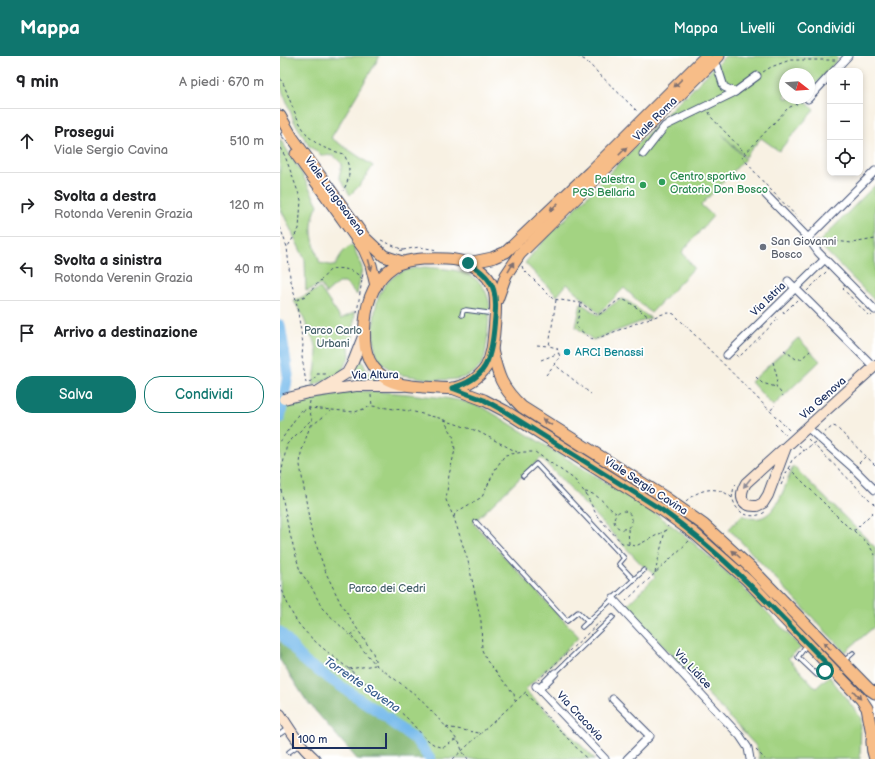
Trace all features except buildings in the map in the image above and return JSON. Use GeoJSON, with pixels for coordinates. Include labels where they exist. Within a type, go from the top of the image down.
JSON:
{"type":"FeatureCollection","features":[{"type":"Feature","properties":{"kind":"main road","name":"Viale Roma"},"geometry":{"type":"LineString","coordinates":[[497,303],[506,275],[520,254],[593,175],[713,57]]}},
{"type":"Feature","properties":{"kind":"main road","name":"Viale Lungosavena"},"geometry":{"type":"LineString","coordinates":[[280,116],[292,137],[318,168],[365,238],[384,256],[402,262]]}},
{"type":"Feature","properties":{"kind":"main road","name":"Viale Lungosavena"},"geometry":{"type":"LineString","coordinates":[[282,131],[326,202],[364,248],[371,265],[376,286]]}},
{"type":"Feature","properties":{"kind":"main road","name":"Viale Roma"},"geometry":{"type":"LineString","coordinates":[[468,263],[492,258],[506,252],[593,175]]}},
{"type":"Feature","properties":{"kind":"main road"},"geometry":{"type":"LineString","coordinates":[[422,259],[437,259],[461,260],[468,263],[477,268],[488,278],[495,292],[497,303],[492,350],[485,368],[478,376],[462,386],[452,388],[409,386],[395,383],[385,378],[372,365],[366,354],[364,334],[367,307],[376,286],[389,271],[402,262],[422,259]]}},
{"type":"Feature","properties":{"kind":"main road","name":"Viale Sergio Cavina"},"geometry":{"type":"LineString","coordinates":[[492,350],[500,381],[509,395],[522,407],[666,498],[704,525],[751,568],[869,689],[875,693]]}},
{"type":"Feature","properties":{"kind":"main road","name":"Viale Sergio Cavina"},"geometry":{"type":"LineString","coordinates":[[452,388],[477,397],[504,411],[662,510],[695,534],[730,564],[861,699],[865,705],[874,730],[872,755]]}},
{"type":"Feature","properties":{"kind":"street","name":"Viale Roma"},"geometry":{"type":"LineString","coordinates":[[713,57],[724,87],[735,92]]}},
{"type":"Feature","properties":{"kind":"street"},"geometry":{"type":"LineString","coordinates":[[837,68],[846,58]]}},
{"type":"Feature","properties":{"kind":"street","name":"Viale Roma"},"geometry":{"type":"LineString","coordinates":[[643,154],[665,126],[735,92],[757,76]]}},
{"type":"Feature","properties":{"kind":"street"},"geometry":{"type":"LineString","coordinates":[[815,91],[827,78]]}},
{"type":"Feature","properties":{"kind":"street"},"geometry":{"type":"LineString","coordinates":[[875,171],[810,236],[810,244],[875,310]]}},
{"type":"Feature","properties":{"kind":"street"},"geometry":{"type":"LineString","coordinates":[[766,195],[810,236]]}},
{"type":"Feature","properties":{"kind":"street","name":"Via Istria"},"geometry":{"type":"LineString","coordinates":[[727,355],[825,259]]}},
{"type":"Feature","properties":{"kind":"street"},"geometry":{"type":"LineString","coordinates":[[788,281],[874,367]]}},
{"type":"Feature","properties":{"kind":"street","name":"Via Altura"},"geometry":{"type":"LineString","coordinates":[[311,392],[347,373],[364,334]]}},
{"type":"Feature","properties":{"kind":"street","name":"Via Genova"},"geometry":{"type":"LineString","coordinates":[[786,448],[765,500],[757,506],[747,505],[742,500],[741,494],[746,483],[874,367]]}},
{"type":"Feature","properties":{"kind":"street","name":"Via Altura"},"geometry":{"type":"LineString","coordinates":[[282,399],[311,392],[356,386],[409,386]]}},
{"type":"Feature","properties":{"kind":"street"},"geometry":{"type":"LineString","coordinates":[[808,428],[853,468],[875,490]]}},
{"type":"Feature","properties":{"kind":"street","name":"Via Lidice"},"geometry":{"type":"LineString","coordinates":[[613,599],[740,736],[748,748],[750,759]]}},
{"type":"Feature","properties":{"kind":"street","name":"Via Cracovia"},"geometry":{"type":"LineString","coordinates":[[555,673],[537,687],[605,759]]}},
{"type":"Feature","properties":{"kind":"street"},"geometry":{"type":"LineString","coordinates":[[613,699],[650,736],[627,759]]}},
{"type":"Feature","properties":{"kind":"street"},"geometry":{"type":"LineString","coordinates":[[280,714],[301,744],[316,759]]}},
{"type":"Feature","properties":{"kind":"lane"},"geometry":{"type":"LineString","coordinates":[[282,131],[290,143]]}},
{"type":"Feature","properties":{"kind":"lane"},"geometry":{"type":"LineString","coordinates":[[294,148],[309,168],[318,168]]}},
{"type":"Feature","properties":{"kind":"lane"},"geometry":{"type":"LineString","coordinates":[[326,202],[335,202],[351,223],[356,226]]}},
{"type":"Feature","properties":{"kind":"lane"},"geometry":{"type":"LineString","coordinates":[[462,315],[463,311],[466,310],[496,314]]}},
{"type":"Feature","properties":{"kind":"lane"},"geometry":{"type":"LineString","coordinates":[[524,476],[536,464],[624,558],[619,564],[634,580]]}},
{"type":"Feature","properties":{"kind":"lane"},"geometry":{"type":"LineString","coordinates":[[476,522],[567,621],[578,612],[588,622]]}},
{"type":"Feature","properties":{"kind":"lane"},"geometry":{"type":"LineString","coordinates":[[582,627],[644,570]]}},
{"type":"Feature","properties":{"kind":"lane"},"geometry":{"type":"LineString","coordinates":[[555,673],[613,617]]}},
{"type":"Feature","properties":{"kind":"lane"},"geometry":{"type":"LineString","coordinates":[[807,643],[798,657],[817,675],[830,667]]}},
{"type":"Feature","properties":{"kind":"lane"},"geometry":{"type":"LineString","coordinates":[[843,662],[853,653]]}},
{"type":"Feature","properties":{"kind":"lane"},"geometry":{"type":"LineString","coordinates":[[280,734],[289,728]]}},
{"type":"Feature","properties":{"kind":"lane"},"geometry":{"type":"LineString","coordinates":[[290,752],[301,744]]}},
{"type":"Feature","properties":{"kind":"path"},"geometry":{"type":"LineString","coordinates":[[577,56],[585,60],[640,114]]}},
{"type":"Feature","properties":{"kind":"path"},"geometry":{"type":"LineString","coordinates":[[757,76],[771,67],[790,60],[846,58]]}},
{"type":"Feature","properties":{"kind":"path"},"geometry":{"type":"LineString","coordinates":[[280,78],[304,131],[314,142],[323,147],[344,154],[349,165],[349,180],[342,192]]}},
{"type":"Feature","properties":{"kind":"path"},"geometry":{"type":"LineString","coordinates":[[796,104],[788,108],[742,157],[810,236],[819,239],[852,243],[875,239]]}},
{"type":"Feature","properties":{"kind":"path"},"geometry":{"type":"LineString","coordinates":[[706,105],[711,117],[745,153]]}},
{"type":"Feature","properties":{"kind":"path"},"geometry":{"type":"LineString","coordinates":[[280,148],[285,156],[301,200],[299,229],[287,247]]}},
{"type":"Feature","properties":{"kind":"path"},"geometry":{"type":"LineString","coordinates":[[280,227],[287,247],[290,277],[296,300],[303,344],[302,357],[311,392]]}},
{"type":"Feature","properties":{"kind":"path"},"geometry":{"type":"LineString","coordinates":[[810,236],[819,239]]}},
{"type":"Feature","properties":{"kind":"path"},"geometry":{"type":"LineString","coordinates":[[378,239],[403,250]]}},
{"type":"Feature","properties":{"kind":"path"},"geometry":{"type":"LineString","coordinates":[[394,252],[419,247],[440,250]]}},
{"type":"Feature","properties":{"kind":"path"},"geometry":{"type":"LineString","coordinates":[[522,264],[523,269],[552,299],[581,303],[598,315],[619,300],[623,299],[651,318]]}},
{"type":"Feature","properties":{"kind":"path"},"geometry":{"type":"LineString","coordinates":[[296,300],[307,295],[332,269],[345,268],[360,275],[363,280]]}},
{"type":"Feature","properties":{"kind":"path"},"geometry":{"type":"LineString","coordinates":[[356,317],[363,280],[363,268]]}},
{"type":"Feature","properties":{"kind":"path"},"geometry":{"type":"LineString","coordinates":[[780,309],[784,313],[829,269]]}},
{"type":"Feature","properties":{"kind":"path"},"geometry":{"type":"LineString","coordinates":[[846,286],[843,289],[870,317],[873,314],[875,316]]}},
{"type":"Feature","properties":{"kind":"path"},"geometry":{"type":"LineString","coordinates":[[549,346],[556,300]]}},
{"type":"Feature","properties":{"kind":"path"},"geometry":{"type":"LineString","coordinates":[[581,303],[576,327],[593,340],[671,312],[792,433]]}},
{"type":"Feature","properties":{"kind":"path"},"geometry":{"type":"LineString","coordinates":[[735,353],[739,357],[778,319],[774,315]]}},
{"type":"Feature","properties":{"kind":"path"},"geometry":{"type":"LineString","coordinates":[[537,345],[557,348],[559,353],[560,357],[546,375]]}},
{"type":"Feature","properties":{"kind":"path"},"geometry":{"type":"LineString","coordinates":[[784,350],[796,360],[810,351]]}},
{"type":"Feature","properties":{"kind":"path"},"geometry":{"type":"LineString","coordinates":[[541,360],[559,353]]}},
{"type":"Feature","properties":{"kind":"path"},"geometry":{"type":"LineString","coordinates":[[772,362],[777,377],[776,387]]}},
{"type":"Feature","properties":{"kind":"path"},"geometry":{"type":"LineString","coordinates":[[554,364],[591,394]]}},
{"type":"Feature","properties":{"kind":"path"},"geometry":{"type":"LineString","coordinates":[[317,374],[311,392],[309,408],[312,420],[300,464],[311,530],[326,573],[341,604],[373,653],[376,665]]}},
{"type":"Feature","properties":{"kind":"path"},"geometry":{"type":"LineString","coordinates":[[756,377],[762,383],[776,387],[783,396]]}},
{"type":"Feature","properties":{"kind":"path"},"geometry":{"type":"LineString","coordinates":[[371,390],[372,406]]}},
{"type":"Feature","properties":{"kind":"path"},"geometry":{"type":"LineString","coordinates":[[770,411],[776,405]]}},
{"type":"Feature","properties":{"kind":"path"},"geometry":{"type":"LineString","coordinates":[[280,442],[301,410],[301,412],[309,408],[355,412],[372,406],[410,411],[443,420],[476,431],[517,452]]}},
{"type":"Feature","properties":{"kind":"path"},"geometry":{"type":"LineString","coordinates":[[310,427],[331,411]]}},
{"type":"Feature","properties":{"kind":"path"},"geometry":{"type":"LineString","coordinates":[[280,480],[288,444],[312,420]]}},
{"type":"Feature","properties":{"kind":"path"},"geometry":{"type":"LineString","coordinates":[[443,420],[453,435],[455,450],[449,475],[446,500],[454,518],[468,561],[480,620],[484,656],[514,694],[515,701]]}},
{"type":"Feature","properties":{"kind":"path"},"geometry":{"type":"LineString","coordinates":[[775,424],[788,436]]}},
{"type":"Feature","properties":{"kind":"path"},"geometry":{"type":"LineString","coordinates":[[804,442],[808,439],[875,505]]}},
{"type":"Feature","properties":{"kind":"path"},"geometry":{"type":"LineString","coordinates":[[800,446],[804,451]]}},
{"type":"Feature","properties":{"kind":"path"},"geometry":{"type":"LineString","coordinates":[[454,518],[455,513],[482,497],[496,468],[505,455],[517,452],[535,452],[574,479],[584,492],[597,516],[622,543],[636,546],[664,532]]}},
{"type":"Feature","properties":{"kind":"path"},"geometry":{"type":"LineString","coordinates":[[789,468],[868,545],[875,555]]}},
{"type":"Feature","properties":{"kind":"path"},"geometry":{"type":"LineString","coordinates":[[280,484],[288,527],[300,572],[312,588],[322,608],[351,636],[376,665],[416,695],[457,740],[468,759]]}},
{"type":"Feature","properties":{"kind":"path"},"geometry":{"type":"LineString","coordinates":[[686,501],[700,491],[712,490],[717,490],[732,498]]}},
{"type":"Feature","properties":{"kind":"path"},"geometry":{"type":"LineString","coordinates":[[584,492],[591,493],[600,499],[616,514]]}},
{"type":"Feature","properties":{"kind":"path"},"geometry":{"type":"LineString","coordinates":[[854,531],[875,510]]}},
{"type":"Feature","properties":{"kind":"path"},"geometry":{"type":"LineString","coordinates":[[616,514],[624,511],[631,515],[632,521],[628,528],[629,544]]}},
{"type":"Feature","properties":{"kind":"path"},"geometry":{"type":"LineString","coordinates":[[616,514],[614,520],[616,525],[621,528],[628,528]]}},
{"type":"Feature","properties":{"kind":"path"},"geometry":{"type":"LineString","coordinates":[[668,526],[664,532],[657,569],[654,575],[691,538]]}},
{"type":"Feature","properties":{"kind":"path"},"geometry":{"type":"LineString","coordinates":[[280,585],[292,615],[320,647],[349,669],[407,718],[430,741],[439,747],[445,747],[453,740],[457,740]]}},
{"type":"Feature","properties":{"kind":"path"},"geometry":{"type":"LineString","coordinates":[[351,636],[357,630]]}},
{"type":"Feature","properties":{"kind":"path"},"geometry":{"type":"LineString","coordinates":[[349,669],[376,665]]}},
{"type":"Feature","properties":{"kind":"path"},"geometry":{"type":"LineString","coordinates":[[453,759],[515,701],[525,694],[587,759]]}},
{"type":"Feature","properties":{"kind":"path"},"geometry":{"type":"LineString","coordinates":[[446,727],[480,734]]}},
{"type":"Feature","properties":{"kind":"path"},"geometry":{"type":"LineString","coordinates":[[756,750],[765,759]]}},
{"type":"Feature","properties":{"kind":"green space"},"geometry":{"type":"Polygon","coordinates":[[[280,56],[380,56],[331,138],[373,166],[360,185],[350,195],[339,177],[342,164],[334,156],[321,155],[309,146],[294,121],[280,85],[280,56]]]}},
{"type":"Feature","properties":{"kind":"green space","name":"Centro sportivo Oratorio Don Bosco"},"geometry":{"type":"Polygon","coordinates":[[[725,56],[835,56],[838,59],[830,68],[827,68],[827,72],[815,85],[815,68],[779,68],[779,104],[808,104],[814,110],[779,151],[761,138],[745,157],[722,134],[745,159],[701,205],[713,216],[682,252],[694,268],[651,313],[624,288],[599,313],[567,284],[557,296],[525,263],[538,247],[685,95],[686,96],[725,56]]]}},
{"type":"Feature","properties":{"kind":"green space","name":"Parco Carlo Urbani"},"geometry":{"type":"Polygon","coordinates":[[[280,139],[301,172],[318,205],[313,220],[312,234],[320,263],[335,266],[344,251],[353,245],[362,268],[357,295],[345,283],[338,283],[326,294],[321,285],[306,291],[305,260],[280,207],[280,139]]]}},
{"type":"Feature","properties":{"kind":"green space"},"geometry":{"type":"Polygon","coordinates":[[[875,185],[875,301],[818,243],[875,185]]]}},
{"type":"Feature","properties":{"kind":"green space"},"geometry":{"type":"Polygon","coordinates":[[[425,267],[447,269],[466,274],[475,278],[482,285],[487,294],[490,306],[484,359],[478,369],[470,375],[448,380],[402,375],[388,368],[378,357],[374,344],[374,320],[376,305],[381,291],[398,273],[425,267]]]}},
{"type":"Feature","properties":{"kind":"green space","name":"Parco Carlo Urbani"},"geometry":{"type":"Polygon","coordinates":[[[320,288],[341,319],[355,312],[353,338],[349,346],[350,356],[341,372],[313,386],[317,352],[315,342],[294,301],[320,288]]]}},
{"type":"Feature","properties":{"kind":"green space"},"geometry":{"type":"Polygon","coordinates":[[[623,299],[651,318],[593,340],[576,327],[581,303],[598,315],[619,300],[623,299]]]}},
{"type":"Feature","properties":{"kind":"green space"},"geometry":{"type":"Polygon","coordinates":[[[798,338],[820,361],[773,406],[751,382],[798,338]]]}},
{"type":"Feature","properties":{"kind":"green space"},"geometry":{"type":"Polygon","coordinates":[[[361,359],[368,372],[378,381],[357,383],[357,379],[351,374],[361,359]]]}},
{"type":"Feature","properties":{"kind":"green space","name":"Parco dei Cedri"},"geometry":{"type":"Polygon","coordinates":[[[354,391],[390,392],[441,398],[464,401],[479,406],[655,513],[713,560],[767,612],[801,648],[788,658],[816,688],[829,676],[861,718],[860,759],[759,759],[756,746],[626,606],[655,577],[649,569],[643,566],[541,458],[473,523],[579,637],[525,690],[595,759],[430,759],[415,739],[305,662],[280,629],[280,408],[313,399],[354,391]]]}},
{"type":"Feature","properties":{"kind":"green space"},"geometry":{"type":"Polygon","coordinates":[[[793,466],[875,547],[875,626],[845,652],[729,529],[742,515],[753,518],[762,517],[770,512],[776,505],[786,485],[793,466]]]}},
{"type":"Feature","properties":{"kind":"green space"},"geometry":{"type":"Polygon","coordinates":[[[280,632],[305,662],[415,739],[430,759],[357,759],[306,700],[280,660],[280,632]]]}},
{"type":"Feature","properties":{"kind":"waterway","name":"Torrente Savena"},"geometry":{"type":"LineString","coordinates":[[280,325],[288,375],[280,418]]}},
{"type":"Feature","properties":{"kind":"waterway","name":"Torrente Savena"},"geometry":{"type":"LineString","coordinates":[[280,632],[305,662],[388,718],[392,723],[415,739],[430,759]]}},
{"type":"Feature","properties":{"kind":"place","name":"Centro sportivo Oratorio Don Bosco"},"geometry":{"type":"Point","coordinates":[662,182]}},
{"type":"Feature","properties":{"kind":"place","name":"Palestra PGS Bellaria"},"geometry":{"type":"Point","coordinates":[643,185]}},
{"type":"Feature","properties":{"kind":"place","name":"San Giovanni Bosco"},"geometry":{"type":"Point","coordinates":[763,247]}},
{"type":"Feature","properties":{"kind":"place","name":"ARCI Benassi"},"geometry":{"type":"Point","coordinates":[567,352]}},
{"type":"Feature","properties":{"kind":"route"},"geometry":{"type":"LineString","coordinates":[[468,263],[477,268],[488,278],[495,292],[497,303],[492,350],[485,368],[478,376],[462,386],[452,388],[471,394],[504,411],[683,524],[708,544],[747,580],[830,667],[825,671]]}}]}
